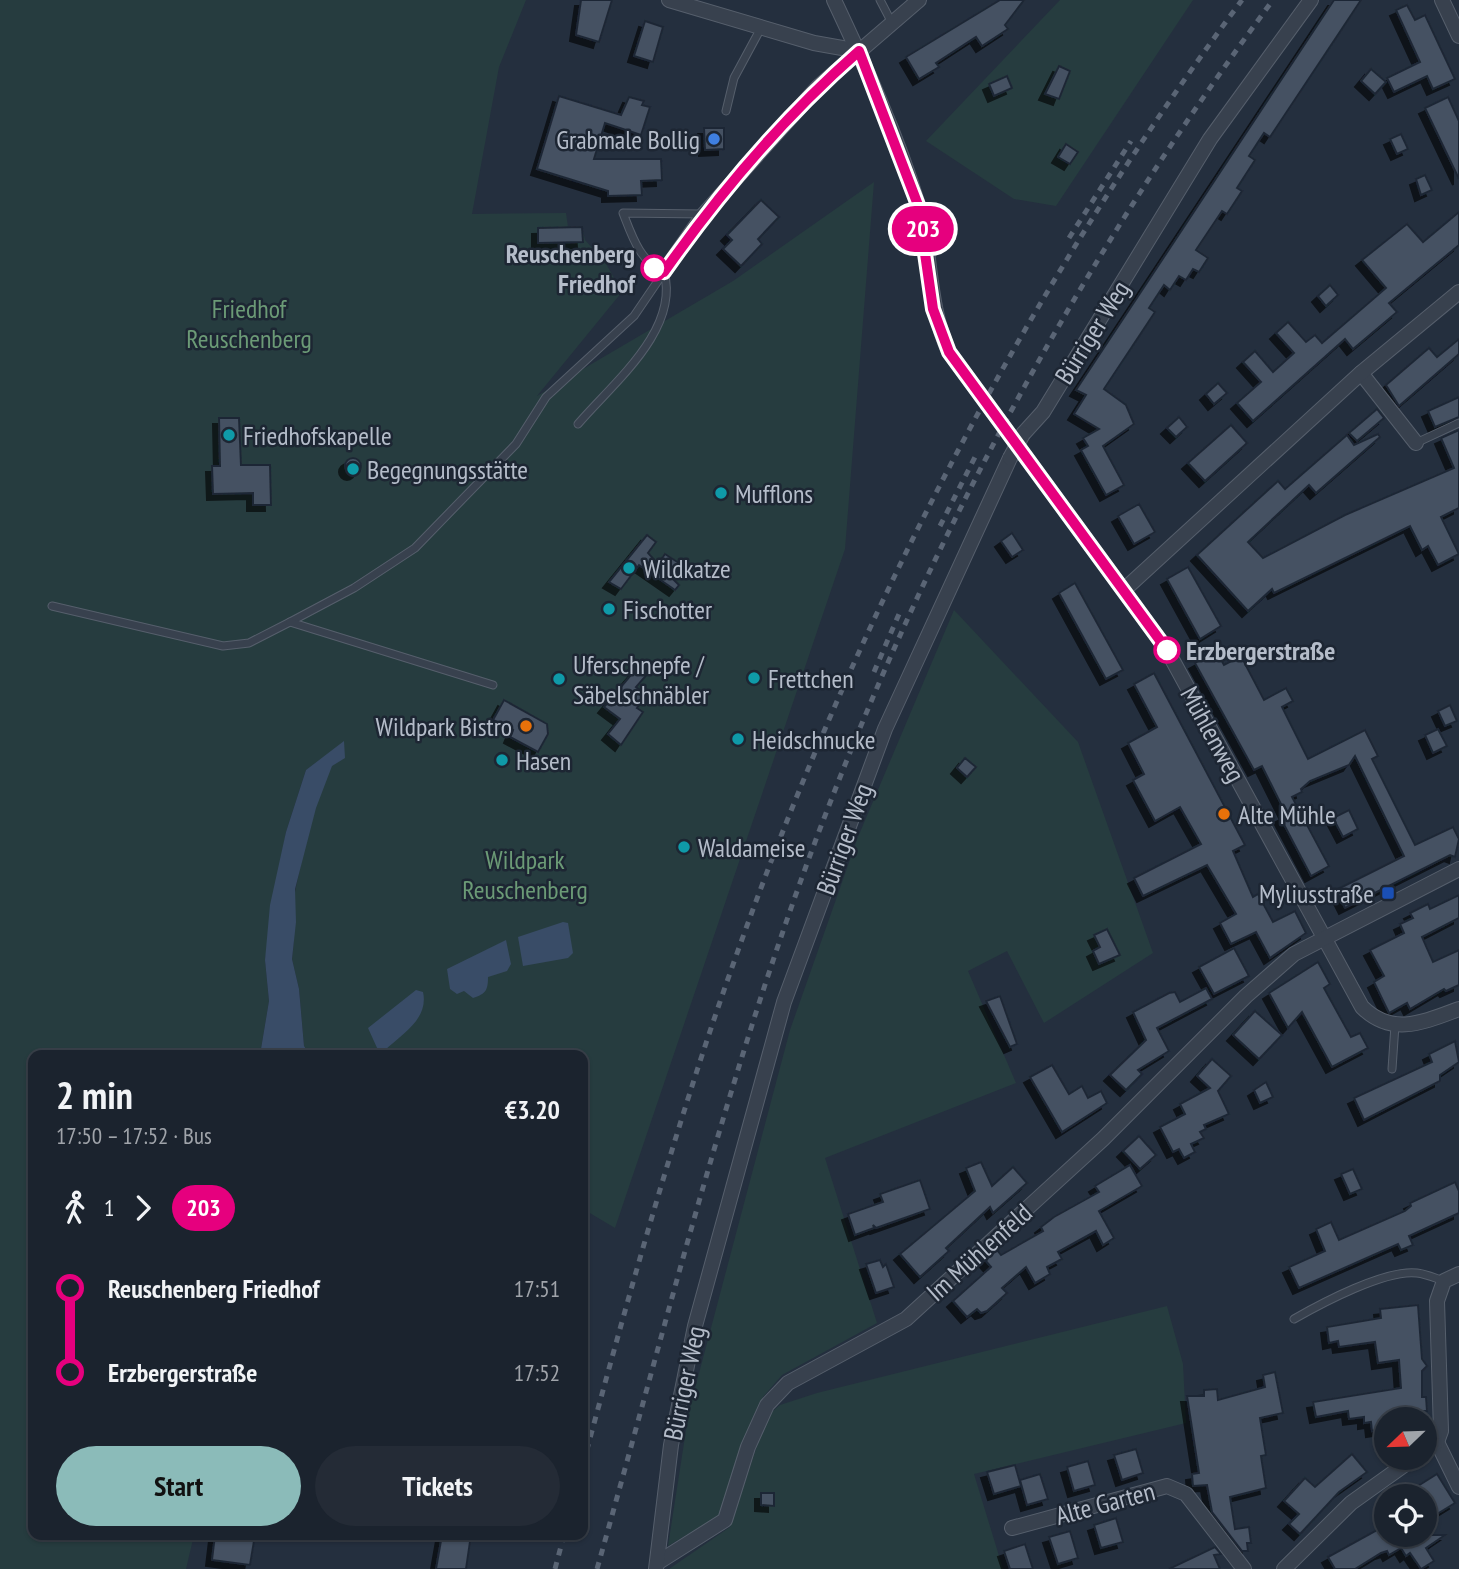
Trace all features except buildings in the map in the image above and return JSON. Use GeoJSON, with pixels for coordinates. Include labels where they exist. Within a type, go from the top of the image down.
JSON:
{"type":"FeatureCollection","features":[{"type":"Feature","properties":{"kind":"street"},"geometry":{"type":"LineString","coordinates":[[669,0],[859,51]]}},
{"type":"Feature","properties":{"kind":"street","name":"Mühlenweg"},"geometry":{"type":"LineString","coordinates":[[834,0],[859,51],[918,205],[933,309],[949,352],[1022,455],[1125,589],[1167,650],[1362,1007],[1373,1018],[1395,1025]]}},
{"type":"Feature","properties":{"kind":"street"},"geometry":{"type":"LineString","coordinates":[[664,272],[704,214],[818,87],[919,0]]}},
{"type":"Feature","properties":{"kind":"street","name":"Bürriger Weg"},"geometry":{"type":"LineString","coordinates":[[657,1566],[671,1445],[695,1326],[784,1002],[885,729],[1023,434],[1042,412],[1210,139],[1311,0]]}},
{"type":"Feature","properties":{"kind":"street"},"geometry":{"type":"LineString","coordinates":[[1442,0],[1459,36]]}},
{"type":"Feature","properties":{"kind":"street"},"geometry":{"type":"LineString","coordinates":[[1125,589],[1361,373],[1459,292]]}},
{"type":"Feature","properties":{"kind":"street"},"geometry":{"type":"LineString","coordinates":[[1361,373],[1416,443]]}},
{"type":"Feature","properties":{"kind":"street"},"geometry":{"type":"LineString","coordinates":[[1322,937],[1459,869]]}},
{"type":"Feature","properties":{"kind":"street","name":"Im Mühlenfeld"},"geometry":{"type":"LineString","coordinates":[[657,1566],[726,1520],[748,1447],[766,1405],[788,1383],[906,1318],[1103,1139],[1246,996],[1294,954],[1322,937]]}},
{"type":"Feature","properties":{"kind":"street"},"geometry":{"type":"LineString","coordinates":[[1395,1025],[1421,1023],[1459,1009]]}},
{"type":"Feature","properties":{"kind":"street"},"geometry":{"type":"LineString","coordinates":[[1437,1437],[1441,1431],[1442,1412],[1437,1301],[1444,1281],[1459,1274]]}},
{"type":"Feature","properties":{"kind":"street"},"geometry":{"type":"LineString","coordinates":[[1437,1451],[1453,1466],[1459,1487]]}},
{"type":"Feature","properties":{"kind":"street"},"geometry":{"type":"LineString","coordinates":[[1284,1569],[1351,1503],[1398,1470]]}},
{"type":"Feature","properties":{"kind":"street","name":"Alte Garten"},"geometry":{"type":"LineString","coordinates":[[1012,1528],[1167,1486],[1186,1494],[1244,1569]]}},
{"type":"Feature","properties":{"kind":"lane"},"geometry":{"type":"LineString","coordinates":[[880,0],[892,23]]}},
{"type":"Feature","properties":{"kind":"lane"},"geometry":{"type":"LineString","coordinates":[[726,111],[734,78],[762,27]]}},
{"type":"Feature","properties":{"kind":"lane"},"geometry":{"type":"LineString","coordinates":[[664,272],[654,268],[635,245],[623,214],[704,214]]}},
{"type":"Feature","properties":{"kind":"lane"},"geometry":{"type":"LineString","coordinates":[[578,424],[656,334],[668,289],[664,272]]}},
{"type":"Feature","properties":{"kind":"lane"},"geometry":{"type":"LineString","coordinates":[[52,606],[223,646],[249,643],[354,588],[415,548],[516,444],[546,397],[634,316],[664,272]]}},
{"type":"Feature","properties":{"kind":"lane"},"geometry":{"type":"LineString","coordinates":[[1416,443],[1459,423]]}},
{"type":"Feature","properties":{"kind":"lane"},"geometry":{"type":"LineString","coordinates":[[290,622],[493,685]]}},
{"type":"Feature","properties":{"kind":"lane"},"geometry":{"type":"LineString","coordinates":[[1392,1069],[1395,1025]]}},
{"type":"Feature","properties":{"kind":"lane"},"geometry":{"type":"LineString","coordinates":[[1294,1319],[1324,1302],[1376,1281],[1416,1272],[1444,1281]]}},
{"type":"Feature","properties":{"kind":"green space"},"geometry":{"type":"Polygon","coordinates":[[[0,0],[526,0],[499,67],[472,214],[566,213],[568,227],[582,227],[585,240],[605,262],[622,292],[537,396],[733,281],[874,182],[845,549],[615,1228],[588,1212],[588,1050],[307,1050],[304,1046],[299,989],[292,959],[294,941],[290,915],[324,757],[306,770],[286,832],[265,960],[269,1001],[261,1050],[28,1050],[28,1540],[193,1540],[186,1569],[0,1569],[0,0]]]}},
{"type":"Feature","properties":{"kind":"green space"},"geometry":{"type":"Polygon","coordinates":[[[1060,0],[1193,0],[1056,206],[1014,199],[926,141],[1060,0]]]}},
{"type":"Feature","properties":{"kind":"green space"},"geometry":{"type":"Polygon","coordinates":[[[954,610],[1078,742],[1153,953],[1044,1023],[1007,951],[968,971],[1016,1083],[825,1158],[877,1323],[782,1375],[763,1397],[722,1514],[668,1546],[689,1411],[790,1030],[858,837],[954,610]]]}},
{"type":"Feature","properties":{"kind":"green space"},"geometry":{"type":"Polygon","coordinates":[[[1167,1306],[1183,1364],[1186,1423],[974,1474],[1003,1569],[669,1569],[730,1527],[767,1416],[780,1405],[817,1393],[1167,1306]]]}},
{"type":"Feature","properties":{"kind":"water"},"geometry":{"type":"Polygon","coordinates":[[[344,741],[345,758],[332,766],[316,808],[295,889],[296,922],[292,959],[299,989],[304,1046],[307,1050],[261,1050],[269,1001],[265,960],[270,905],[286,832],[306,770],[344,741]]]}},
{"type":"Feature","properties":{"kind":"water"},"geometry":{"type":"Polygon","coordinates":[[[563,922],[568,923],[573,953],[568,958],[523,966],[518,937],[563,922]]]}},
{"type":"Feature","properties":{"kind":"water"},"geometry":{"type":"Polygon","coordinates":[[[506,940],[511,964],[507,971],[488,977],[487,988],[481,995],[473,998],[464,991],[457,994],[450,989],[447,969],[506,940]]]}},
{"type":"Feature","properties":{"kind":"water"},"geometry":{"type":"Polygon","coordinates":[[[416,990],[423,992],[424,1002],[418,1018],[385,1050],[378,1050],[368,1028],[416,990]]]}},
{"type":"Feature","properties":{"kind":"railway"},"geometry":{"type":"LineString","coordinates":[[588,1446],[654,1210],[713,1021],[783,832],[835,706],[892,582],[953,460],[1019,341],[1089,224],[1163,110],[1242,0]]}},
{"type":"Feature","properties":{"kind":"railway"},"geometry":{"type":"LineString","coordinates":[[597,1569],[732,1090],[793,901],[871,701],[918,595],[1023,389],[1141,190],[1273,0]]}},
{"type":"Feature","properties":{"kind":"railway"},"geometry":{"type":"LineString","coordinates":[[1069,238],[1131,141]]}},
{"type":"Feature","properties":{"kind":"railway"},"geometry":{"type":"LineString","coordinates":[[940,526],[975,457]]}},
{"type":"Feature","properties":{"kind":"railway"},"geometry":{"type":"LineString","coordinates":[[874,672],[899,614]]}},
{"type":"Feature","properties":{"kind":"railway"},"geometry":{"type":"LineString","coordinates":[[555,1569],[563,1540]]}},
{"type":"Feature","properties":{"kind":"bus line","name":"203"},"geometry":{"type":"LineString","coordinates":[[654,268],[664,272],[704,214],[818,87],[859,51],[918,205],[933,309],[949,352],[1022,455],[1125,589],[1167,650]]}},
{"type":"Feature","properties":{"kind":"place","name":"Grabmale Bollig"},"geometry":{"type":"Point","coordinates":[714,139]}},
{"type":"Feature","properties":{"kind":"place","name":"Reuschenberg Friedhof"},"geometry":{"type":"Point","coordinates":[654,268]}},
{"type":"Feature","properties":{"kind":"place","name":"Friedhofskapelle"},"geometry":{"type":"Point","coordinates":[229,435]}},
{"type":"Feature","properties":{"kind":"place","name":"Begegnungsstätte"},"geometry":{"type":"Point","coordinates":[353,469]}},
{"type":"Feature","properties":{"kind":"place","name":"Mufflons"},"geometry":{"type":"Point","coordinates":[721,493]}},
{"type":"Feature","properties":{"kind":"place","name":"Wildkatze"},"geometry":{"type":"Point","coordinates":[629,568]}},
{"type":"Feature","properties":{"kind":"place","name":"Fischotter"},"geometry":{"type":"Point","coordinates":[609,609]}},
{"type":"Feature","properties":{"kind":"place","name":"Erzbergerstraße"},"geometry":{"type":"Point","coordinates":[1167,650]}},
{"type":"Feature","properties":{"kind":"place","name":"Frettchen"},"geometry":{"type":"Point","coordinates":[754,678]}},
{"type":"Feature","properties":{"kind":"place","name":"Uferschnepfe / Säbelschnäbler"},"geometry":{"type":"Point","coordinates":[559,679]}},
{"type":"Feature","properties":{"kind":"place","name":"Wildpark Bistro"},"geometry":{"type":"Point","coordinates":[526,726]}},
{"type":"Feature","properties":{"kind":"place","name":"Heidschnucke"},"geometry":{"type":"Point","coordinates":[738,739]}},
{"type":"Feature","properties":{"kind":"place","name":"Hasen"},"geometry":{"type":"Point","coordinates":[502,760]}},
{"type":"Feature","properties":{"kind":"place","name":"Alte Mühle"},"geometry":{"type":"Point","coordinates":[1224,814]}},
{"type":"Feature","properties":{"kind":"place","name":"Waldameise"},"geometry":{"type":"Point","coordinates":[684,847]}},
{"type":"Feature","properties":{"kind":"place","name":"Myliusstraße"},"geometry":{"type":"Point","coordinates":[1388,893]}},
{"type":"Feature","properties":{"kind":"park label","name":"Friedhof Reuschenberg"},"geometry":{"type":"Point","coordinates":[249,323]}},
{"type":"Feature","properties":{"kind":"park label","name":"Wildpark Reuschenberg"},"geometry":{"type":"Point","coordinates":[525,874]}}]}
